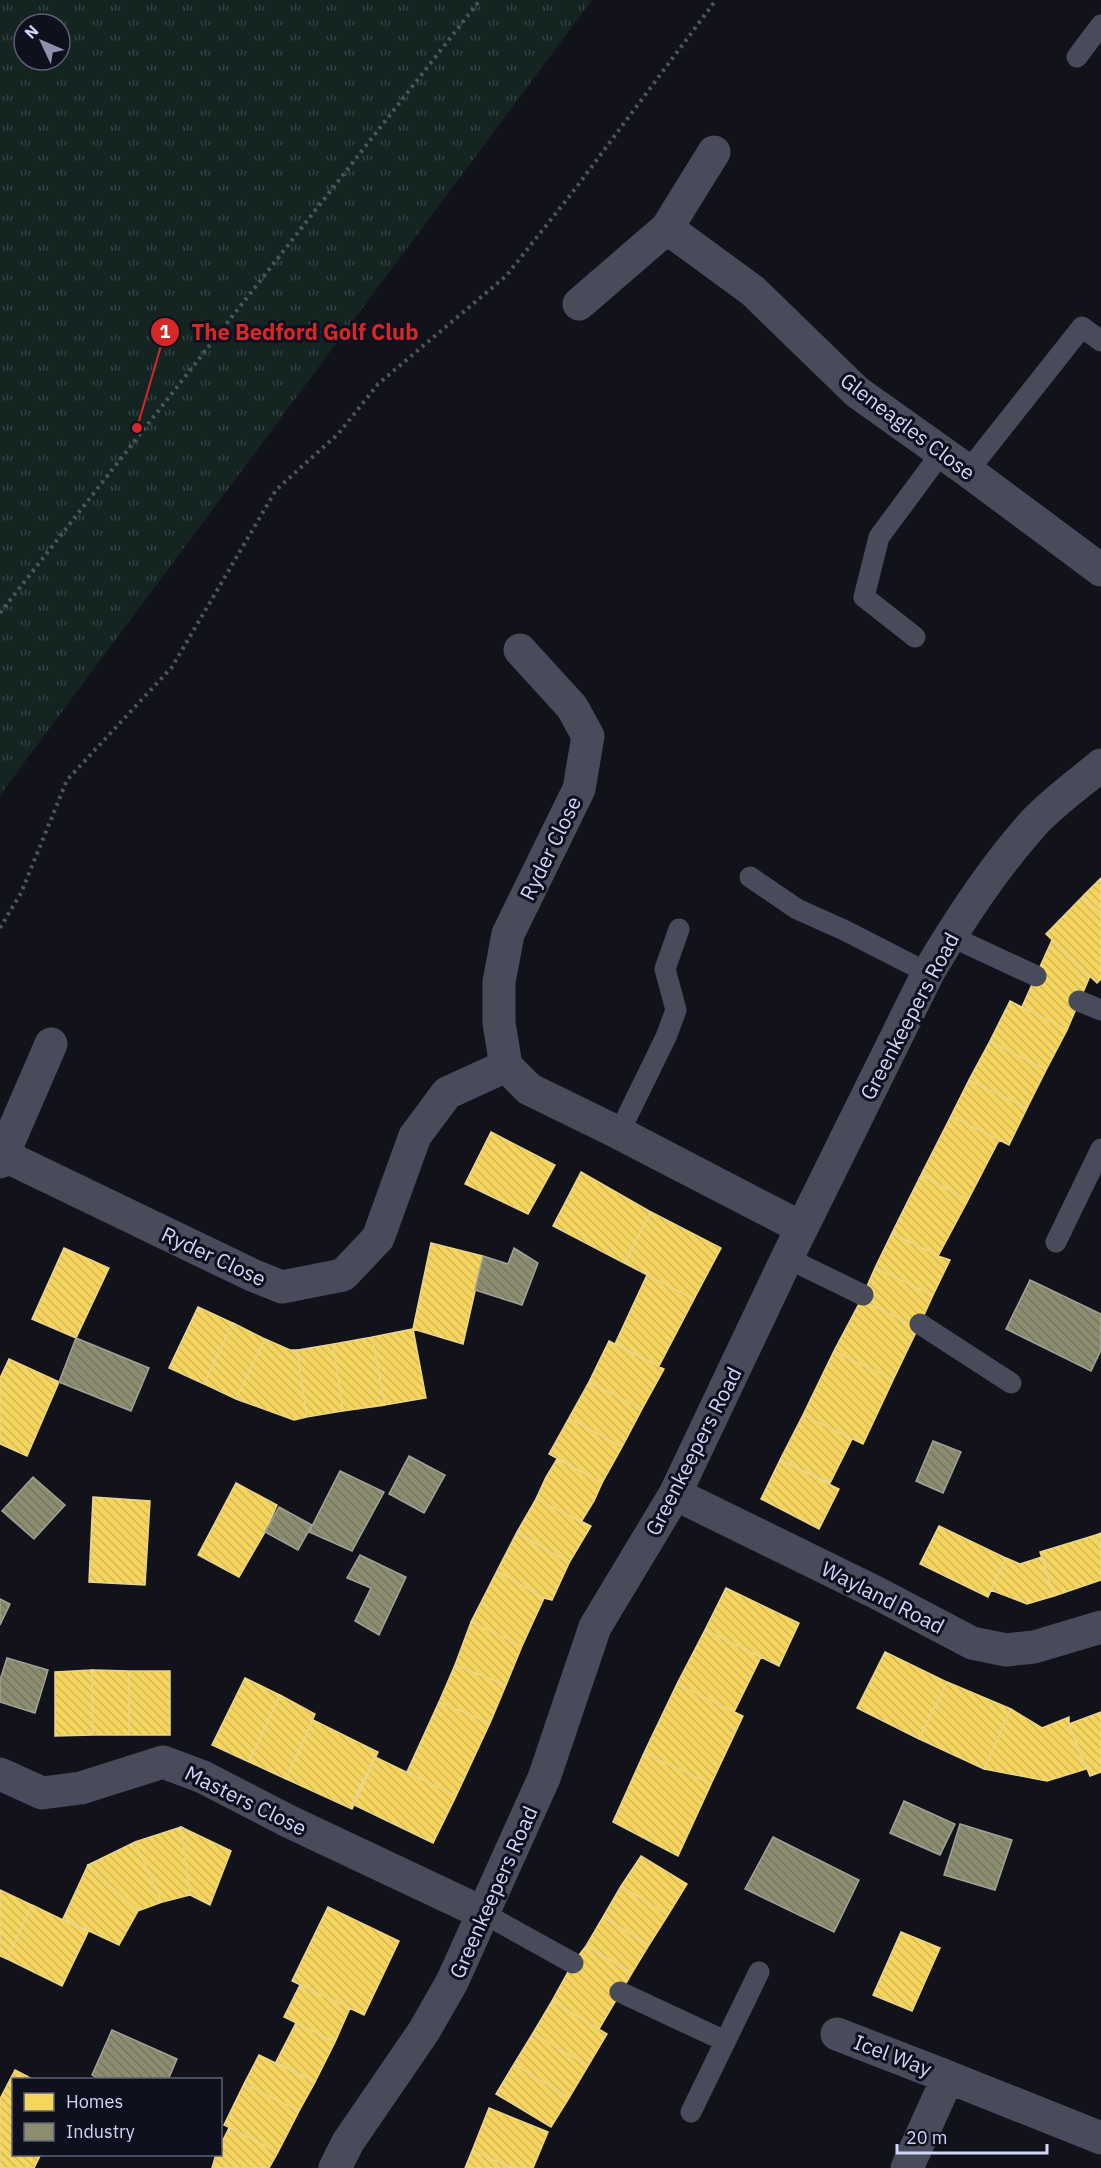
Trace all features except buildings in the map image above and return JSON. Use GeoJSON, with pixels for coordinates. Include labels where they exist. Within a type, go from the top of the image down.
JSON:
{"type":"FeatureCollection","features":[{"type":"Feature","properties":{"kind":"street"},"geometry":{"type":"LineString","coordinates":[[579,304],[667,228],[714,152]]}},
{"type":"Feature","properties":{"kind":"street","name":"Gleneagles Close"},"geometry":{"type":"LineString","coordinates":[[667,228],[753,291],[857,392],[1101,570]]}},
{"type":"Feature","properties":{"kind":"street","name":"Ryder Close"},"geometry":{"type":"LineString","coordinates":[[51,1044],[1,1158],[282,1287],[343,1275],[378,1238],[415,1136],[447,1093],[507,1066],[499,1023],[499,982],[508,934],[579,789],[588,735],[572,707],[520,650]]}},
{"type":"Feature","properties":{"kind":"street","name":"Greenkeepers Road"},"geometry":{"type":"LineString","coordinates":[[335,2168],[348,2142],[424,2031],[452,1982],[544,1778],[595,1628],[675,1494],[787,1258],[928,973],[984,886],[1032,824],[1101,765]]}},
{"type":"Feature","properties":{"kind":"street"},"geometry":{"type":"LineString","coordinates":[[507,1066],[529,1089],[619,1132],[802,1228]]}},
{"type":"Feature","properties":{"kind":"street","name":"Wayland Road"},"geometry":{"type":"LineString","coordinates":[[675,1494],[877,1593],[972,1643],[1006,1650],[1034,1647],[1101,1627]]}},
{"type":"Feature","properties":{"kind":"street","name":"Masters Close"},"geometry":{"type":"LineString","coordinates":[[0,1774],[42,1793],[81,1788],[163,1762],[203,1777],[288,1821],[483,1913]]}},
{"type":"Feature","properties":{"kind":"street","name":"Icel Way"},"geometry":{"type":"LineString","coordinates":[[837,2034],[1101,2138]]}},
{"type":"Feature","properties":{"kind":"street","name":"Icel Way"},"geometry":{"type":"LineString","coordinates":[[908,2168],[948,2077]]}},
{"type":"Feature","properties":{"kind":"lane"},"geometry":{"type":"LineString","coordinates":[[1077,57],[1101,25]]}},
{"type":"Feature","properties":{"kind":"lane"},"geometry":{"type":"LineString","coordinates":[[968,471],[1082,327],[1101,340]]}},
{"type":"Feature","properties":{"kind":"lane"},"geometry":{"type":"LineString","coordinates":[[915,637],[864,597],[879,537],[942,452]]}},
{"type":"Feature","properties":{"kind":"lane"},"geometry":{"type":"LineString","coordinates":[[750,877],[797,909],[928,973]]}},
{"type":"Feature","properties":{"kind":"lane"},"geometry":{"type":"LineString","coordinates":[[619,1132],[666,1037],[676,1010],[665,969],[679,929]]}},
{"type":"Feature","properties":{"kind":"lane"},"geometry":{"type":"LineString","coordinates":[[950,936],[1036,976]]}},
{"type":"Feature","properties":{"kind":"lane"},"geometry":{"type":"LineString","coordinates":[[1079,1001],[1101,1010]]}},
{"type":"Feature","properties":{"kind":"lane"},"geometry":{"type":"LineString","coordinates":[[1056,1242],[1101,1149]]}},
{"type":"Feature","properties":{"kind":"lane"},"geometry":{"type":"LineString","coordinates":[[787,1258],[862,1295]]}},
{"type":"Feature","properties":{"kind":"lane"},"geometry":{"type":"LineString","coordinates":[[920,1324],[1011,1383]]}},
{"type":"Feature","properties":{"kind":"lane"},"geometry":{"type":"LineString","coordinates":[[483,1913],[573,1963]]}},
{"type":"Feature","properties":{"kind":"lane"},"geometry":{"type":"LineString","coordinates":[[691,2112],[759,1972]]}},
{"type":"Feature","properties":{"kind":"lane"},"geometry":{"type":"LineString","coordinates":[[620,1992],[725,2041]]}},
{"type":"Feature","properties":{"kind":"path"},"geometry":{"type":"LineString","coordinates":[[0,613],[480,0]]}},
{"type":"Feature","properties":{"kind":"path"},"geometry":{"type":"LineString","coordinates":[[0,928],[21,893],[67,780],[172,667],[276,490],[339,433],[378,384],[506,276],[572,193],[716,0]]}},
{"type":"Feature","properties":{"kind":"green space"},"geometry":{"type":"Polygon","coordinates":[[[0,0],[592,0],[0,795],[0,0]]]}},
{"type":"Feature","properties":{"kind":"place","name":"The Bedford Golf Club"},"geometry":{"type":"Point","coordinates":[137,428]}}]}
